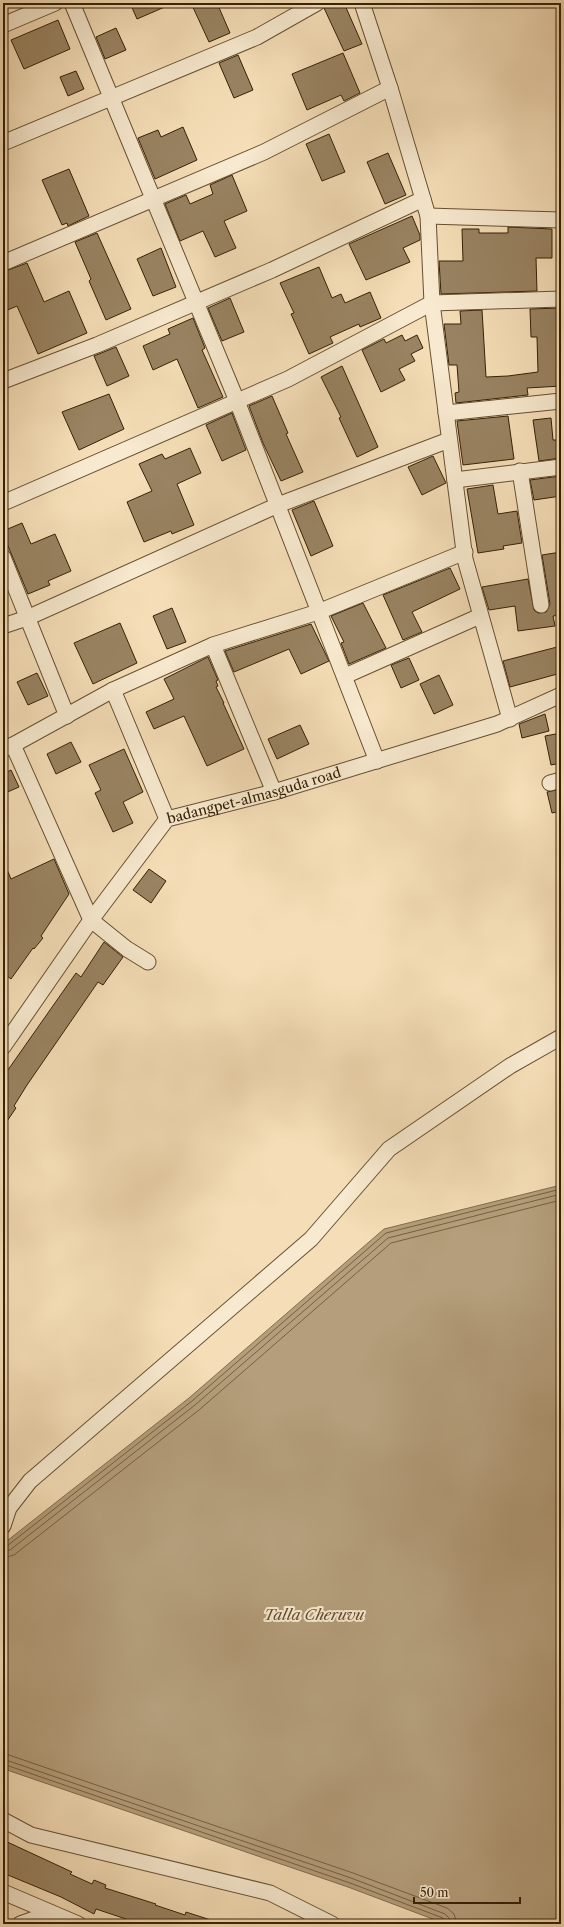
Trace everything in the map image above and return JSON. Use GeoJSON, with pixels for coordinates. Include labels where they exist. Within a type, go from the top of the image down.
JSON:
{"type":"FeatureCollection","features":[{"type":"Feature","properties":{"kind":"street"},"geometry":{"type":"LineString","coordinates":[[3,25],[55,3]]}},
{"type":"Feature","properties":{"kind":"street"},"geometry":{"type":"LineString","coordinates":[[72,3],[152,201],[237,401],[318,612],[345,676],[376,760]]}},
{"type":"Feature","properties":{"kind":"street"},"geometry":{"type":"LineString","coordinates":[[3,143],[257,36],[317,3]]}},
{"type":"Feature","properties":{"kind":"street"},"geometry":{"type":"LineString","coordinates":[[362,3],[390,88],[428,216],[432,302],[449,440],[456,480],[465,552],[480,616],[510,718]]}},
{"type":"Feature","properties":{"kind":"street"},"geometry":{"type":"LineString","coordinates":[[3,263],[152,201],[264,152],[390,88]]}},
{"type":"Feature","properties":{"kind":"street"},"geometry":{"type":"LineString","coordinates":[[3,381],[97,345],[272,270],[423,199]]}},
{"type":"Feature","properties":{"kind":"street"},"geometry":{"type":"LineString","coordinates":[[428,216],[561,220]]}},
{"type":"Feature","properties":{"kind":"street"},"geometry":{"type":"LineString","coordinates":[[3,503],[288,379],[432,302],[561,299]]}},
{"type":"Feature","properties":{"kind":"street"},"geometry":{"type":"LineString","coordinates":[[446,413],[561,401]]}},
{"type":"Feature","properties":{"kind":"street"},"geometry":{"type":"LineString","coordinates":[[3,626],[27,618],[278,505],[449,440]]}},
{"type":"Feature","properties":{"kind":"street"},"geometry":{"type":"LineString","coordinates":[[456,480],[561,466]]}},
{"type":"Feature","properties":{"kind":"street"},"geometry":{"type":"LineString","coordinates":[[520,471],[541,605]]}},
{"type":"Feature","properties":{"kind":"street"},"geometry":{"type":"LineString","coordinates":[[148,962],[128,949],[91,920],[8,747],[113,690],[213,645],[318,612],[465,552]]}},
{"type":"Feature","properties":{"kind":"street"},"geometry":{"type":"LineString","coordinates":[[3,557],[67,716]]}},
{"type":"Feature","properties":{"kind":"street"},"geometry":{"type":"LineString","coordinates":[[345,676],[480,616]]}},
{"type":"Feature","properties":{"kind":"street"},"geometry":{"type":"LineString","coordinates":[[213,645],[274,792]]}},
{"type":"Feature","properties":{"kind":"street"},"geometry":{"type":"LineString","coordinates":[[113,690],[167,819]]}},
{"type":"Feature","properties":{"kind":"street","name":"badangpet-almasguda road"},"geometry":{"type":"LineString","coordinates":[[3,1046],[91,920],[167,819],[274,792],[510,718],[561,695]]}},
{"type":"Feature","properties":{"kind":"street"},"geometry":{"type":"LineString","coordinates":[[3,1526],[9,1508],[30,1481],[311,1239],[389,1149],[510,1066],[561,1037]]}},
{"type":"Feature","properties":{"kind":"street"},"geometry":{"type":"LineString","coordinates":[[3,1820],[31,1835],[270,1893],[332,1924]]}},
{"type":"Feature","properties":{"kind":"street"},"geometry":{"type":"LineString","coordinates":[[3,1892],[78,1924]]}},
{"type":"Feature","properties":{"kind":"street"},"geometry":{"type":"LineString","coordinates":[[20,1924],[51,1913]]}},
{"type":"Feature","properties":{"kind":"water","name":"Talla Cheruvu"},"geometry":{"type":"Polygon","coordinates":[[[561,1185],[561,1924],[446,1924],[348,1887],[7,1770],[3,1767],[3,1544],[189,1398],[384,1229],[561,1185]]]}},
{"type":"Feature","properties":{"kind":"building"},"geometry":{"type":"Polygon","coordinates":[[[130,3],[174,3],[137,19],[130,3]]]}},
{"type":"Feature","properties":{"kind":"building"},"geometry":{"type":"Polygon","coordinates":[[[191,3],[217,3],[230,33],[209,42],[191,3]]]}},
{"type":"Feature","properties":{"kind":"building"},"geometry":{"type":"Polygon","coordinates":[[[326,3],[344,3],[362,44],[344,51],[324,8],[326,3]]]}},
{"type":"Feature","properties":{"kind":"building"},"geometry":{"type":"Polygon","coordinates":[[[58,20],[70,49],[24,69],[11,40],[58,20]]]}},
{"type":"Feature","properties":{"kind":"building"},"geometry":{"type":"Polygon","coordinates":[[[116,28],[126,50],[105,59],[96,37],[116,28]]]}},
{"type":"Feature","properties":{"kind":"building"},"geometry":{"type":"Polygon","coordinates":[[[343,53],[360,93],[344,101],[341,95],[307,110],[292,74],[343,53]]]}},
{"type":"Feature","properties":{"kind":"building"},"geometry":{"type":"Polygon","coordinates":[[[238,55],[253,90],[234,98],[219,63],[238,55]]]}},
{"type":"Feature","properties":{"kind":"building"},"geometry":{"type":"Polygon","coordinates":[[[76,71],[84,89],[68,96],[60,77],[76,71]]]}},
{"type":"Feature","properties":{"kind":"building"},"geometry":{"type":"Polygon","coordinates":[[[183,127],[197,160],[155,179],[138,138],[158,130],[161,137],[183,127]]]}},
{"type":"Feature","properties":{"kind":"building"},"geometry":{"type":"Polygon","coordinates":[[[329,134],[345,172],[322,181],[306,144],[329,134]]]}},
{"type":"Feature","properties":{"kind":"building"},"geometry":{"type":"Polygon","coordinates":[[[388,153],[406,195],[385,204],[367,162],[388,153]]]}},
{"type":"Feature","properties":{"kind":"building"},"geometry":{"type":"Polygon","coordinates":[[[69,169],[89,216],[68,226],[67,223],[62,225],[42,180],[69,169]]]}},
{"type":"Feature","properties":{"kind":"building"},"geometry":{"type":"Polygon","coordinates":[[[232,175],[247,211],[224,221],[236,248],[215,257],[203,231],[180,241],[165,204],[186,195],[190,204],[213,194],[210,185],[232,175]]]}},
{"type":"Feature","properties":{"kind":"building"},"geometry":{"type":"Polygon","coordinates":[[[412,216],[420,235],[420,240],[403,248],[410,262],[366,280],[349,244],[412,216]]]}},
{"type":"Feature","properties":{"kind":"building"},"geometry":{"type":"Polygon","coordinates":[[[508,227],[552,229],[552,258],[536,258],[537,291],[441,294],[439,261],[463,261],[462,229],[479,229],[479,233],[508,233],[508,227]]]}},
{"type":"Feature","properties":{"kind":"building"},"geometry":{"type":"Polygon","coordinates":[[[97,233],[131,309],[106,320],[89,281],[91,279],[75,242],[97,233]]]}},
{"type":"Feature","properties":{"kind":"building"},"geometry":{"type":"Polygon","coordinates":[[[161,248],[176,287],[153,296],[137,259],[161,248]]]}},
{"type":"Feature","properties":{"kind":"building"},"geometry":{"type":"Polygon","coordinates":[[[27,263],[44,302],[69,291],[87,333],[38,354],[17,306],[3,312],[3,272],[27,263]]]}},
{"type":"Feature","properties":{"kind":"building"},"geometry":{"type":"Polygon","coordinates":[[[319,267],[332,298],[341,294],[345,303],[370,292],[381,318],[360,327],[359,324],[330,337],[333,343],[309,354],[291,314],[294,313],[280,283],[319,267]]]}},
{"type":"Feature","properties":{"kind":"building"},"geometry":{"type":"Polygon","coordinates":[[[230,298],[244,332],[222,341],[208,308],[230,298]]]}},
{"type":"Feature","properties":{"kind":"building"},"geometry":{"type":"Polygon","coordinates":[[[561,308],[561,386],[527,388],[528,395],[456,403],[455,393],[459,392],[457,365],[449,365],[444,324],[461,324],[460,311],[482,310],[486,377],[538,372],[537,337],[531,337],[530,309],[561,308]]]}},
{"type":"Feature","properties":{"kind":"building"},"geometry":{"type":"Polygon","coordinates":[[[193,318],[205,348],[202,350],[223,397],[198,408],[177,359],[153,370],[143,346],[170,334],[168,329],[193,318]]]}},
{"type":"Feature","properties":{"kind":"building"},"geometry":{"type":"Polygon","coordinates":[[[402,335],[405,341],[417,335],[423,348],[411,354],[415,361],[399,369],[405,380],[381,392],[362,350],[384,339],[386,343],[402,335]]]}},
{"type":"Feature","properties":{"kind":"building"},"geometry":{"type":"Polygon","coordinates":[[[116,347],[129,376],[107,386],[94,356],[116,347]]]}},
{"type":"Feature","properties":{"kind":"building"},"geometry":{"type":"Polygon","coordinates":[[[342,366],[378,447],[357,457],[339,418],[341,417],[321,377],[342,366]]]}},
{"type":"Feature","properties":{"kind":"building"},"geometry":{"type":"Polygon","coordinates":[[[109,394],[124,429],[79,450],[62,412],[109,394]]]}},
{"type":"Feature","properties":{"kind":"building"},"geometry":{"type":"Polygon","coordinates":[[[272,396],[288,433],[286,434],[303,472],[281,481],[263,443],[249,406],[272,396]]]}},
{"type":"Feature","properties":{"kind":"building"},"geometry":{"type":"Polygon","coordinates":[[[232,413],[246,450],[222,461],[206,425],[232,413]]]}},
{"type":"Feature","properties":{"kind":"building"},"geometry":{"type":"Polygon","coordinates":[[[508,416],[514,459],[463,465],[457,421],[508,416]]]}},
{"type":"Feature","properties":{"kind":"building"},"geometry":{"type":"Polygon","coordinates":[[[551,418],[553,440],[561,440],[561,458],[539,461],[533,420],[551,418]]]}},
{"type":"Feature","properties":{"kind":"building"},"geometry":{"type":"Polygon","coordinates":[[[190,448],[201,473],[177,484],[194,525],[172,534],[171,531],[144,542],[127,502],[152,491],[139,464],[162,454],[165,459],[190,448]]]}},
{"type":"Feature","properties":{"kind":"building"},"geometry":{"type":"Polygon","coordinates":[[[433,456],[446,483],[422,495],[408,467],[433,456]]]}},
{"type":"Feature","properties":{"kind":"building"},"geometry":{"type":"Polygon","coordinates":[[[561,476],[561,496],[534,500],[530,480],[561,476]]]}},
{"type":"Feature","properties":{"kind":"building"},"geometry":{"type":"Polygon","coordinates":[[[493,485],[498,514],[517,511],[522,543],[503,546],[504,549],[478,553],[467,489],[493,485]]]}},
{"type":"Feature","properties":{"kind":"building"},"geometry":{"type":"Polygon","coordinates":[[[314,501],[333,546],[311,556],[292,510],[314,501]]]}},
{"type":"Feature","properties":{"kind":"building"},"geometry":{"type":"Polygon","coordinates":[[[22,523],[31,544],[55,534],[71,571],[48,581],[50,585],[28,594],[3,534],[3,531],[22,523]]]}},
{"type":"Feature","properties":{"kind":"building"},"geometry":{"type":"Polygon","coordinates":[[[561,552],[561,615],[553,616],[555,626],[518,631],[515,606],[489,610],[482,587],[528,579],[534,610],[538,613],[546,612],[550,604],[542,555],[561,552]]]}},
{"type":"Feature","properties":{"kind":"building"},"geometry":{"type":"Polygon","coordinates":[[[450,568],[460,589],[412,612],[422,632],[403,640],[383,595],[450,568]]]}},
{"type":"Feature","properties":{"kind":"building"},"geometry":{"type":"Polygon","coordinates":[[[363,603],[386,648],[349,664],[341,643],[344,642],[331,616],[363,603]]]}},
{"type":"Feature","properties":{"kind":"building"},"geometry":{"type":"Polygon","coordinates":[[[172,608],[186,642],[167,649],[153,616],[172,608]]]}},
{"type":"Feature","properties":{"kind":"building"},"geometry":{"type":"Polygon","coordinates":[[[120,623],[137,663],[93,684],[74,643],[120,623]]]}},
{"type":"Feature","properties":{"kind":"building"},"geometry":{"type":"Polygon","coordinates":[[[311,624],[329,661],[301,674],[289,649],[234,672],[225,651],[311,624]]]}},
{"type":"Feature","properties":{"kind":"building"},"geometry":{"type":"Polygon","coordinates":[[[561,646],[561,673],[510,687],[503,661],[561,646]]]}},
{"type":"Feature","properties":{"kind":"building"},"geometry":{"type":"Polygon","coordinates":[[[208,657],[218,680],[216,681],[218,686],[216,687],[244,749],[207,766],[184,716],[154,729],[146,712],[174,699],[164,679],[208,657]]]}},
{"type":"Feature","properties":{"kind":"building"},"geometry":{"type":"Polygon","coordinates":[[[409,658],[419,680],[401,688],[391,665],[409,658]]]}},
{"type":"Feature","properties":{"kind":"building"},"geometry":{"type":"Polygon","coordinates":[[[37,673],[48,696],[28,705],[17,682],[37,673]]]}},
{"type":"Feature","properties":{"kind":"building"},"geometry":{"type":"Polygon","coordinates":[[[439,675],[453,705],[434,714],[420,684],[439,675]]]}},
{"type":"Feature","properties":{"kind":"building"},"geometry":{"type":"Polygon","coordinates":[[[545,714],[549,731],[522,738],[519,724],[545,714]]]}},
{"type":"Feature","properties":{"kind":"building"},"geometry":{"type":"Polygon","coordinates":[[[300,725],[309,744],[277,759],[268,739],[300,725]]]}},
{"type":"Feature","properties":{"kind":"building"},"geometry":{"type":"Polygon","coordinates":[[[561,733],[561,763],[551,765],[545,736],[561,733]]]}},
{"type":"Feature","properties":{"kind":"building"},"geometry":{"type":"Polygon","coordinates":[[[71,742],[81,762],[56,774],[47,754],[71,742]]]}},
{"type":"Feature","properties":{"kind":"building"},"geometry":{"type":"Polygon","coordinates":[[[124,749],[143,792],[123,802],[133,823],[113,832],[95,793],[101,790],[89,765],[124,749]]]}},
{"type":"Feature","properties":{"kind":"building"},"geometry":{"type":"Polygon","coordinates":[[[11,770],[19,787],[3,794],[3,774],[11,770]]]}},
{"type":"Feature","properties":{"kind":"building"},"geometry":{"type":"Polygon","coordinates":[[[561,789],[561,811],[552,813],[547,792],[561,789]]]}},
{"type":"Feature","properties":{"kind":"building"},"geometry":{"type":"Polygon","coordinates":[[[54,859],[69,894],[41,936],[43,938],[34,949],[33,948],[11,979],[3,973],[3,957],[8,949],[3,946],[3,860],[11,879],[54,859]]]}},
{"type":"Feature","properties":{"kind":"building"},"geometry":{"type":"Polygon","coordinates":[[[149,869],[166,881],[151,903],[133,890],[149,869]]]}},
{"type":"Feature","properties":{"kind":"building"},"geometry":{"type":"Polygon","coordinates":[[[104,942],[123,957],[103,985],[98,982],[27,1085],[14,1106],[16,1108],[3,1127],[3,1077],[76,973],[81,977],[104,942]]]}},
{"type":"Feature","properties":{"kind":"building"},"geometry":{"type":"Polygon","coordinates":[[[3,1840],[72,1872],[70,1874],[92,1884],[94,1880],[106,1885],[105,1888],[185,1915],[186,1912],[217,1922],[216,1924],[141,1924],[96,1909],[94,1914],[61,1897],[3,1873],[3,1840]]]}}]}
